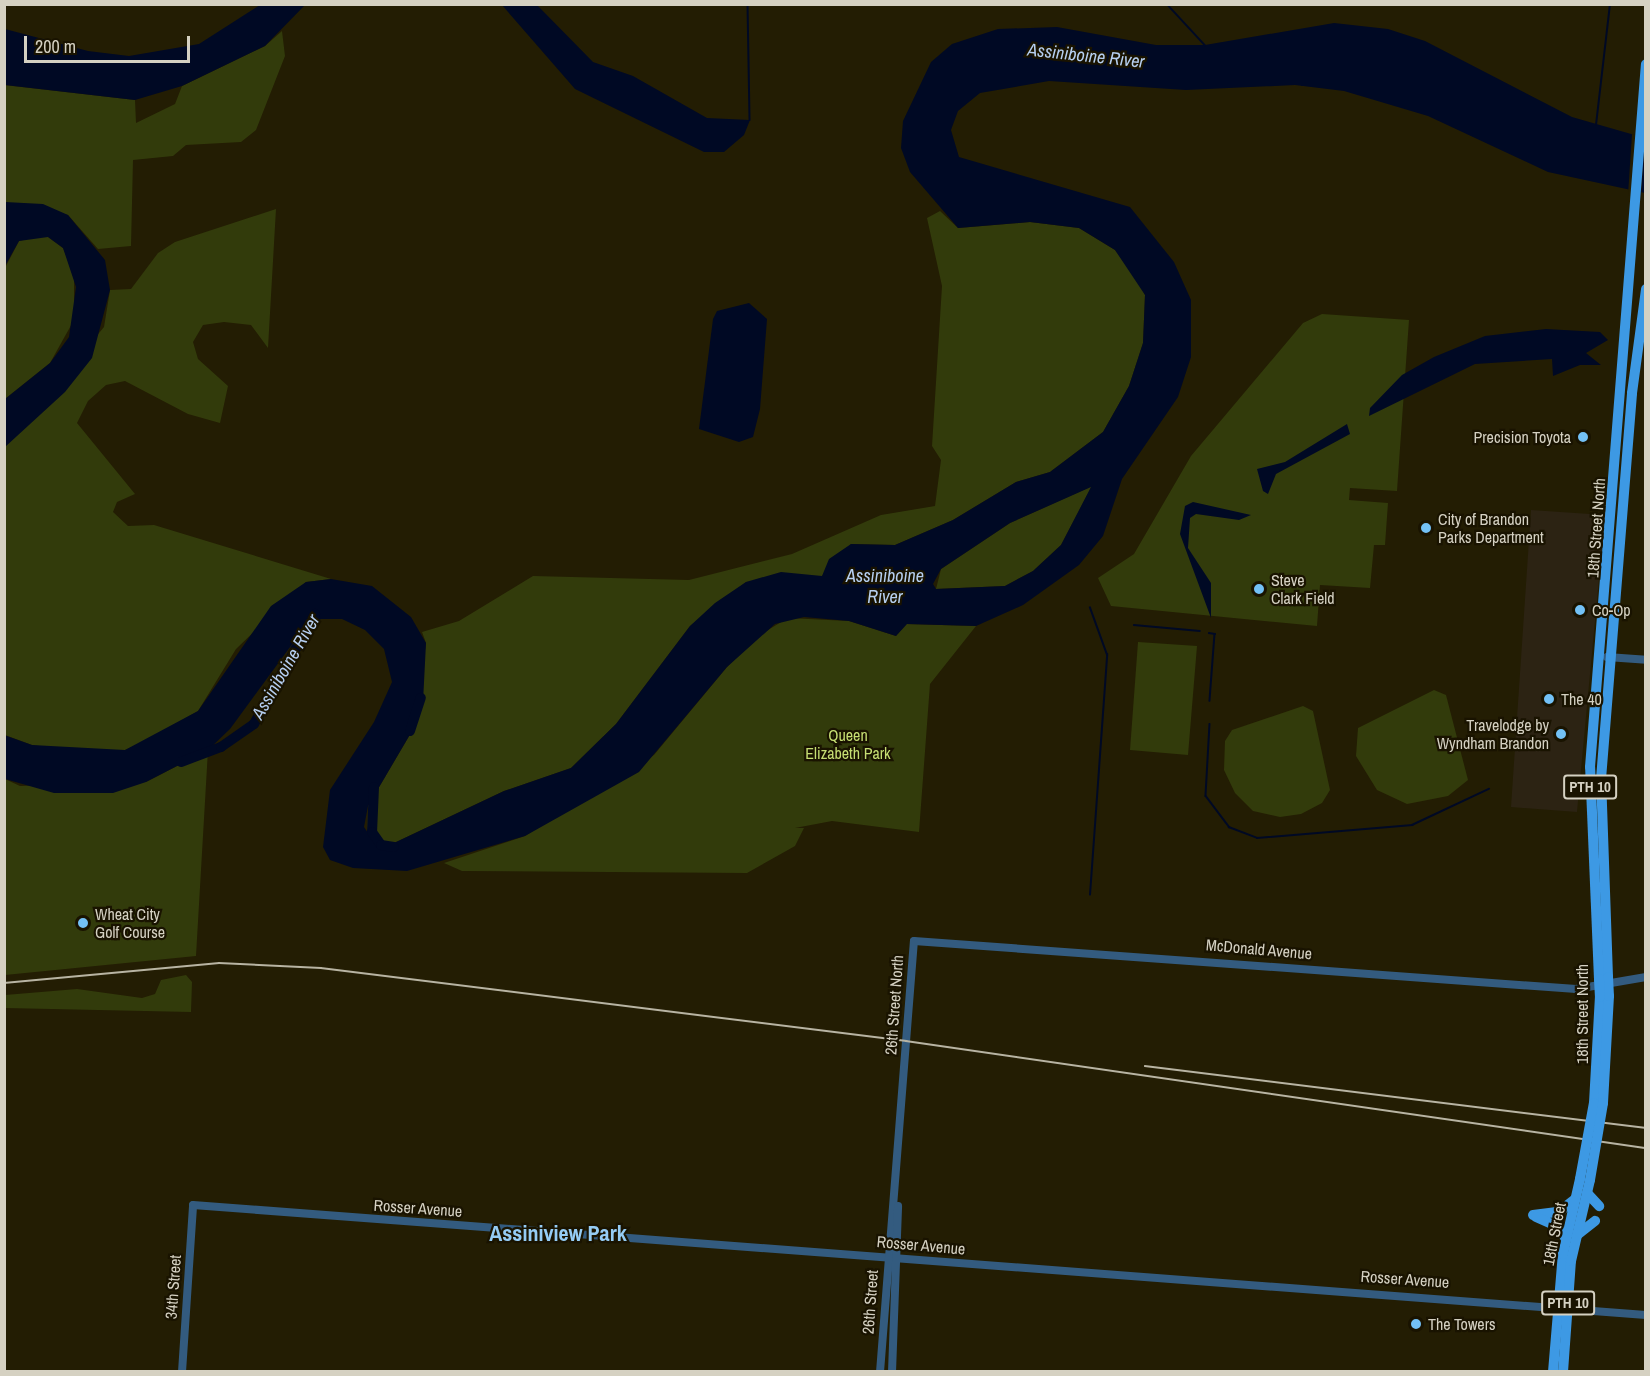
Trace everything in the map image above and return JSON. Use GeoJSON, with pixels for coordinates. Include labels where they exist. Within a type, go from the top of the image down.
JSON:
{"type":"FeatureCollection","features":[{"type":"Feature","properties":{"kind":"main road","name":"18th Street North"},"geometry":{"type":"LineString","coordinates":[[1606,657],[1646,64]]}},
{"type":"Feature","properties":{"kind":"main road","name":"18th Street North"},"geometry":{"type":"LineString","coordinates":[[1599,1103],[1604,987],[1590,779],[1606,657],[1632,393],[1646,289]]}},
{"type":"Feature","properties":{"kind":"main road","name":"18th Street"},"geometry":{"type":"LineString","coordinates":[[1553,1371],[1563,1309],[1575,1199],[1585,1179],[1599,1103]]}},
{"type":"Feature","properties":{"kind":"main road","name":"18th Street"},"geometry":{"type":"LineString","coordinates":[[1571,1237],[1587,1193],[1585,1179]]}},
{"type":"Feature","properties":{"kind":"main road"},"geometry":{"type":"LineString","coordinates":[[1587,1193],[1599,1206]]}},
{"type":"Feature","properties":{"kind":"main road"},"geometry":{"type":"LineString","coordinates":[[1575,1199],[1559,1212],[1533,1215],[1555,1224],[1571,1237],[1595,1221]]}},
{"type":"Feature","properties":{"kind":"main road","name":"18th Street"},"geometry":{"type":"LineString","coordinates":[[1563,1309],[1563,1371]]}},
{"type":"Feature","properties":{"kind":"street"},"geometry":{"type":"LineString","coordinates":[[1606,657],[1646,660]]}},
{"type":"Feature","properties":{"kind":"street","name":"McDonald Avenue"},"geometry":{"type":"LineString","coordinates":[[914,941],[1576,989],[1604,987],[1646,977]]}},
{"type":"Feature","properties":{"kind":"street","name":"26th Street North"},"geometry":{"type":"LineString","coordinates":[[905,1072],[914,941]]}},
{"type":"Feature","properties":{"kind":"street","name":"26th Street"},"geometry":{"type":"LineString","coordinates":[[880,1371],[888,1257],[897,1200],[905,1072]]}},
{"type":"Feature","properties":{"kind":"street","name":"26th Street"},"geometry":{"type":"LineString","coordinates":[[892,1371],[900,1258],[897,1200]]}},
{"type":"Feature","properties":{"kind":"street","name":"Rosser Avenue"},"geometry":{"type":"LineString","coordinates":[[193,1205],[1646,1314]]}},
{"type":"Feature","properties":{"kind":"street","name":"34th Street"},"geometry":{"type":"LineString","coordinates":[[182,1371],[193,1205]]}},
{"type":"Feature","properties":{"kind":"shaded area"},"geometry":{"type":"Polygon","coordinates":[[[1531,510],[1605,515],[1577,812],[1511,807],[1531,510]]]}},
{"type":"Feature","properties":{"kind":"green space"},"geometry":{"type":"Polygon","coordinates":[[[282,31],[285,56],[256,130],[241,142],[186,145],[173,156],[133,160],[131,246],[98,249],[68,215],[5,202],[4,85],[135,100],[136,123],[175,104],[182,86],[265,46],[282,31]]]}},
{"type":"Feature","properties":{"kind":"green space"},"geometry":{"type":"Polygon","coordinates":[[[276,209],[268,348],[251,325],[224,322],[203,325],[193,342],[198,359],[228,386],[220,423],[188,414],[125,381],[106,385],[88,401],[77,423],[135,494],[117,502],[113,512],[128,526],[154,525],[331,579],[306,582],[236,649],[198,711],[145,741],[125,750],[76,751],[32,745],[5,735],[4,447],[104,327],[110,290],[131,289],[158,253],[175,242],[276,209]]]}},
{"type":"Feature","properties":{"kind":"green space"},"geometry":{"type":"Polygon","coordinates":[[[940,211],[958,228],[1030,222],[1079,228],[1115,250],[1139,282],[1145,295],[1143,343],[1129,386],[1103,432],[1050,472],[1016,482],[953,520],[895,545],[851,544],[822,576],[746,582],[690,626],[616,724],[571,768],[504,791],[394,843],[375,845],[367,838],[368,806],[415,726],[426,643],[422,632],[459,621],[533,576],[689,580],[792,554],[881,515],[935,506],[941,460],[932,446],[942,286],[927,218],[940,211]]]}},
{"type":"Feature","properties":{"kind":"green space"},"geometry":{"type":"Polygon","coordinates":[[[48,237],[63,248],[74,274],[74,320],[50,363],[5,399],[5,268],[19,241],[48,237]]]}},
{"type":"Feature","properties":{"kind":"green space"},"geometry":{"type":"Polygon","coordinates":[[[1322,314],[1409,320],[1397,491],[1350,488],[1349,500],[1388,503],[1385,545],[1374,545],[1370,588],[1320,585],[1317,626],[1111,606],[1098,578],[1134,554],[1191,456],[1303,323],[1322,314]]]}},
{"type":"Feature","properties":{"kind":"green space"},"geometry":{"type":"Polygon","coordinates":[[[1092,486],[1061,545],[1033,571],[1005,586],[936,589],[941,569],[1010,523],[1092,486]]]}},
{"type":"Feature","properties":{"kind":"green space","name":"Queen Elizabeth Park"},"geometry":{"type":"Polygon","coordinates":[[[788,618],[849,621],[896,636],[906,624],[976,626],[930,684],[919,832],[832,821],[795,828],[804,828],[795,846],[747,873],[462,871],[444,863],[525,836],[654,755],[727,667],[758,636],[788,618]]]}},
{"type":"Feature","properties":{"kind":"green space"},"geometry":{"type":"Polygon","coordinates":[[[1138,642],[1197,646],[1188,755],[1130,750],[1138,642]]]}},
{"type":"Feature","properties":{"kind":"green space"},"geometry":{"type":"Polygon","coordinates":[[[1434,690],[1446,695],[1468,780],[1448,796],[1407,804],[1377,790],[1356,756],[1358,728],[1434,690]]]}},
{"type":"Feature","properties":{"kind":"green space"},"geometry":{"type":"Polygon","coordinates":[[[1303,706],[1313,711],[1330,790],[1322,803],[1301,814],[1280,817],[1253,811],[1235,793],[1224,770],[1225,741],[1232,730],[1303,706]]]}},
{"type":"Feature","properties":{"kind":"green space","name":"Wheat City Golf Course"},"geometry":{"type":"Polygon","coordinates":[[[208,750],[196,956],[5,975],[5,779],[20,786],[146,782],[208,750]]]}},
{"type":"Feature","properties":{"kind":"green space"},"geometry":{"type":"Polygon","coordinates":[[[186,975],[192,982],[191,1012],[5,1008],[5,995],[77,989],[142,998],[155,994],[161,980],[186,975]]]}},
{"type":"Feature","properties":{"kind":"water"},"geometry":{"type":"Polygon","coordinates":[[[260,5],[305,5],[265,46],[182,86],[135,100],[5,85],[5,29],[88,51],[129,56],[199,44],[260,5]]]}},
{"type":"Feature","properties":{"kind":"water"},"geometry":{"type":"Polygon","coordinates":[[[502,5],[537,5],[593,62],[633,76],[707,118],[750,120],[744,135],[724,152],[704,152],[575,89],[502,5]]]}},
{"type":"Feature","properties":{"kind":"water","name":"Assiniboine River"},"geometry":{"type":"Polygon","coordinates":[[[1334,23],[1388,29],[1425,41],[1572,117],[1645,138],[1645,193],[1548,172],[1428,116],[1344,91],[1295,85],[1186,90],[1049,81],[980,93],[958,111],[951,130],[959,157],[1130,207],[1174,262],[1191,300],[1191,357],[1178,397],[1122,479],[1103,536],[1079,565],[1023,605],[976,626],[907,624],[896,636],[849,621],[804,617],[775,624],[727,667],[639,772],[525,836],[407,871],[353,868],[330,860],[323,847],[330,790],[374,722],[392,682],[384,649],[365,630],[342,619],[321,619],[304,628],[230,729],[208,750],[146,782],[113,793],[54,793],[5,779],[4,735],[32,745],[125,750],[198,711],[271,606],[306,582],[331,579],[372,586],[411,617],[426,643],[423,702],[415,726],[368,806],[364,827],[376,845],[394,843],[504,791],[571,768],[616,724],[690,626],[715,603],[746,582],[781,572],[822,576],[829,559],[851,544],[895,545],[953,520],[1016,482],[1050,472],[1103,432],[1129,386],[1143,343],[1145,295],[1115,250],[1079,228],[1030,222],[958,228],[910,172],[901,148],[903,121],[931,62],[952,44],[998,29],[1057,27],[1156,45],[1205,45],[1334,23]],[[1091,487],[1010,523],[941,569],[933,584],[936,589],[1005,586],[1033,571],[1061,545],[1091,487]]]}},
{"type":"Feature","properties":{"kind":"water"},"geometry":{"type":"Polygon","coordinates":[[[5,202],[43,204],[68,215],[105,260],[110,290],[92,358],[65,392],[5,447],[5,399],[50,363],[69,337],[76,287],[63,248],[48,237],[19,241],[5,266],[5,202]]]}},
{"type":"Feature","properties":{"kind":"water"},"geometry":{"type":"Polygon","coordinates":[[[749,303],[767,319],[760,409],[753,437],[739,442],[699,429],[713,319],[717,311],[749,303]]]}},
{"type":"Feature","properties":{"kind":"water"},"geometry":{"type":"Polygon","coordinates":[[[1546,329],[1600,332],[1608,340],[1586,353],[1601,365],[1580,365],[1553,376],[1552,359],[1475,364],[1369,416],[1370,408],[1402,375],[1434,357],[1485,336],[1546,329]]]}},
{"type":"Feature","properties":{"kind":"water"},"geometry":{"type":"Polygon","coordinates":[[[1347,424],[1350,434],[1276,474],[1268,494],[1263,491],[1257,469],[1285,462],[1347,424]]]}},
{"type":"Feature","properties":{"kind":"water"},"geometry":{"type":"Polygon","coordinates":[[[1193,502],[1251,515],[1239,520],[1196,514],[1190,518],[1188,548],[1211,583],[1211,618],[1180,534],[1185,506],[1193,502]]]}},
{"type":"Feature","properties":{"kind":"pier"},"geometry":{"type":"Polygon","coordinates":[[[1632,134],[1645,135],[1641,196],[1628,195],[1632,134]]]}},
{"type":"Feature","properties":{"kind":"waterway"},"geometry":{"type":"LineString","coordinates":[[748,4],[750,120]]}},
{"type":"Feature","properties":{"kind":"waterway"},"geometry":{"type":"LineString","coordinates":[[1167,4],[1205,45]]}},
{"type":"Feature","properties":{"kind":"waterway"},"geometry":{"type":"LineString","coordinates":[[1596,125],[1610,4]]}},
{"type":"Feature","properties":{"kind":"waterway"},"geometry":{"type":"LineString","coordinates":[[1090,608],[1107,655],[1090,895]]}},
{"type":"Feature","properties":{"kind":"waterway","name":"Assiniboine River"},"geometry":{"type":"LineString","coordinates":[[181,762],[221,747],[254,724],[315,614]]}},
{"type":"Feature","properties":{"kind":"waterway"},"geometry":{"type":"LineString","coordinates":[[1134,625],[1200,631]]}},
{"type":"Feature","properties":{"kind":"waterway"},"geometry":{"type":"LineString","coordinates":[[1209,633],[1215,634],[1210,701]]}},
{"type":"Feature","properties":{"kind":"waterway","name":"Assiniboine River"},"geometry":{"type":"LineString","coordinates":[[410,731],[421,698]]}},
{"type":"Feature","properties":{"kind":"waterway"},"geometry":{"type":"LineString","coordinates":[[1210,724],[1206,796],[1229,827],[1257,838],[1412,825],[1489,789]]}},
{"type":"Feature","properties":{"kind":"waterway","name":"Assiniboine River"},"geometry":{"type":"LineString","coordinates":[[374,787],[372,832],[381,845],[394,847]]}},
{"type":"Feature","properties":{"kind":"railway"},"geometry":{"type":"LineString","coordinates":[[4,983],[219,963],[321,968],[906,1041],[1646,1148]]}},
{"type":"Feature","properties":{"kind":"railway"},"geometry":{"type":"LineString","coordinates":[[1145,1066],[1646,1128]]}},
{"type":"Feature","properties":{"kind":"place","name":"Precision Toyota"},"geometry":{"type":"Point","coordinates":[1583,437]}},
{"type":"Feature","properties":{"kind":"place","name":"City of Brandon Parks Department"},"geometry":{"type":"Point","coordinates":[1426,528]}},
{"type":"Feature","properties":{"kind":"place","name":"Steve Clark Field"},"geometry":{"type":"Point","coordinates":[1259,589]}},
{"type":"Feature","properties":{"kind":"place","name":"Co-Op"},"geometry":{"type":"Point","coordinates":[1580,610]}},
{"type":"Feature","properties":{"kind":"place","name":"The 40"},"geometry":{"type":"Point","coordinates":[1549,699]}},
{"type":"Feature","properties":{"kind":"place","name":"Travelodge by Wyndham Brandon"},"geometry":{"type":"Point","coordinates":[1561,734]}},
{"type":"Feature","properties":{"kind":"place","name":"Wheat City Golf Course"},"geometry":{"type":"Point","coordinates":[83,923]}},
{"type":"Feature","properties":{"kind":"place","name":"The Towers"},"geometry":{"type":"Point","coordinates":[1416,1324]}},
{"type":"Feature","properties":{"kind":"district","name":"Assiniview Park"},"geometry":{"type":"Point","coordinates":[558,1234]}}]}
